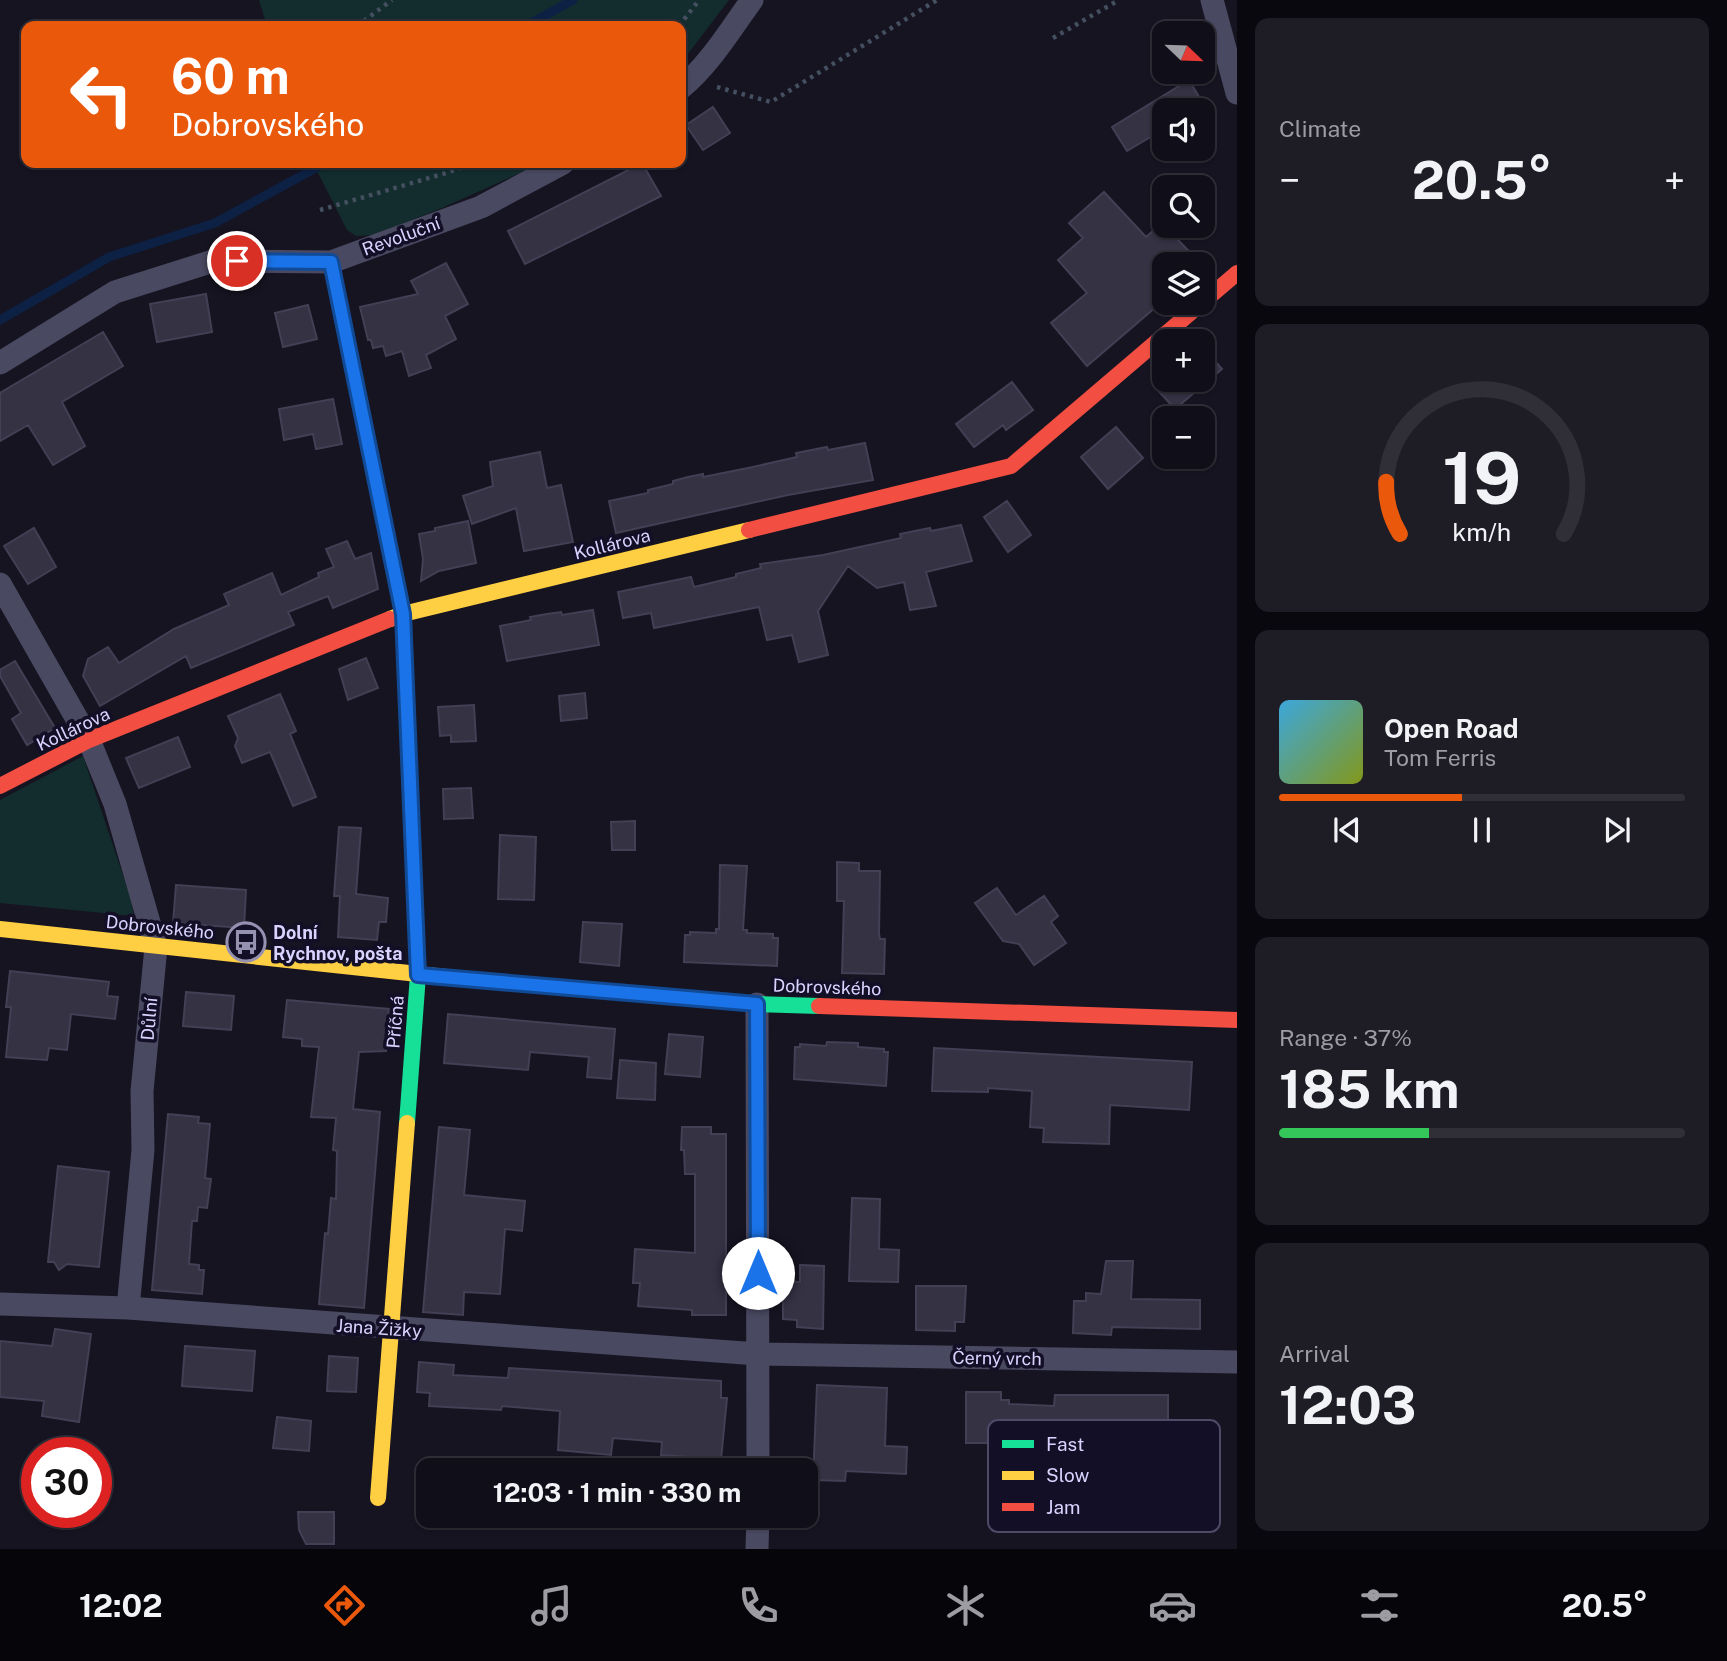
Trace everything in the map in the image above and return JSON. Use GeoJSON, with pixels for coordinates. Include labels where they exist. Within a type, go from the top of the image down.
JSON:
{"type":"FeatureCollection","features":[{"type":"Feature","properties":{"kind":"street"},"geometry":{"type":"LineString","coordinates":[[686,84],[716,51],[752,0]]}},
{"type":"Feature","properties":{"kind":"street"},"geometry":{"type":"LineString","coordinates":[[1212,0],[1237,93]]}},
{"type":"Feature","properties":{"kind":"street","name":"Revoluční"},"geometry":{"type":"LineString","coordinates":[[0,363],[115,292],[213,261],[331,262],[481,207],[554,168]]}},
{"type":"Feature","properties":{"kind":"street","name":"Příčná"},"geometry":{"type":"LineString","coordinates":[[331,262],[403,614],[418,975],[378,1498]]}},
{"type":"Feature","properties":{"kind":"street","name":"Kollárova"},"geometry":{"type":"LineString","coordinates":[[0,786],[89,740],[403,614],[1011,466],[1234,284]]}},
{"type":"Feature","properties":{"kind":"street"},"geometry":{"type":"LineString","coordinates":[[0,584],[89,740]]}},
{"type":"Feature","properties":{"kind":"street","name":"Důlní"},"geometry":{"type":"LineString","coordinates":[[89,740],[115,804],[156,947],[142,1091],[143,1150],[128,1308]]}},
{"type":"Feature","properties":{"kind":"street","name":"Dobrovského"},"geometry":{"type":"LineString","coordinates":[[0,929],[418,975],[757,1004],[1237,1020]]}},
{"type":"Feature","properties":{"kind":"street"},"geometry":{"type":"LineString","coordinates":[[757,1004],[758,1458]]}},
{"type":"Feature","properties":{"kind":"street","name":"Jana Žižky"},"geometry":{"type":"LineString","coordinates":[[0,1304],[128,1308],[758,1354]]}},
{"type":"Feature","properties":{"kind":"street","name":"Černý vrch"},"geometry":{"type":"LineString","coordinates":[[758,1354],[1237,1362]]}},
{"type":"Feature","properties":{"kind":"street"},"geometry":{"type":"LineString","coordinates":[[757,1549],[758,1528]]}},
{"type":"Feature","properties":{"kind":"path"},"geometry":{"type":"LineString","coordinates":[[364,21],[392,0]]}},
{"type":"Feature","properties":{"kind":"path"},"geometry":{"type":"LineString","coordinates":[[683,21],[699,0]]}},
{"type":"Feature","properties":{"kind":"path"},"geometry":{"type":"LineString","coordinates":[[686,84],[771,102],[937,0]]}},
{"type":"Feature","properties":{"kind":"path"},"geometry":{"type":"LineString","coordinates":[[1053,38],[1119,0]]}},
{"type":"Feature","properties":{"kind":"path"},"geometry":{"type":"LineString","coordinates":[[320,210],[460,168]]}},
{"type":"Feature","properties":{"kind":"green space"},"geometry":{"type":"Polygon","coordinates":[[[259,0],[729,0],[686,56],[686,21],[265,21],[259,0]]]}},
{"type":"Feature","properties":{"kind":"green space"},"geometry":{"type":"Polygon","coordinates":[[[316,168],[531,168],[374,235],[356,236],[347,230],[316,168]]]}},
{"type":"Feature","properties":{"kind":"green space"},"geometry":{"type":"Polygon","coordinates":[[[83,756],[131,899],[134,916],[0,903],[0,800],[83,756]]]}},
{"type":"Feature","properties":{"kind":"building"},"geometry":{"type":"Polygon","coordinates":[[[1182,84],[1191,84],[1200,98],[1160,98],[1182,84]]]}},
{"type":"Feature","properties":{"kind":"building"},"geometry":{"type":"Polygon","coordinates":[[[1152,103],[1152,136],[1127,151],[1112,127],[1152,103]]]}},
{"type":"Feature","properties":{"kind":"building"},"geometry":{"type":"Polygon","coordinates":[[[713,107],[730,133],[703,150],[686,125],[713,107]]]}},
{"type":"Feature","properties":{"kind":"building"},"geometry":{"type":"Polygon","coordinates":[[[632,168],[645,168],[661,196],[525,264],[508,231],[632,168]]]}},
{"type":"Feature","properties":{"kind":"building"},"geometry":{"type":"Polygon","coordinates":[[[1104,192],[1146,237],[1152,232],[1152,238],[1176,238],[1190,252],[1152,252],[1152,310],[1087,366],[1051,323],[1087,293],[1058,260],[1083,238],[1069,223],[1104,192]]]}},
{"type":"Feature","properties":{"kind":"building"},"geometry":{"type":"Polygon","coordinates":[[[446,263],[468,304],[445,316],[456,339],[426,355],[431,368],[409,376],[402,351],[386,356],[383,346],[373,348],[371,340],[368,340],[360,307],[418,294],[411,281],[446,263]]]}},
{"type":"Feature","properties":{"kind":"building"},"geometry":{"type":"Polygon","coordinates":[[[206,294],[212,332],[157,342],[150,304],[206,294]]]}},
{"type":"Feature","properties":{"kind":"building"},"geometry":{"type":"Polygon","coordinates":[[[308,305],[317,339],[283,347],[275,313],[308,305]]]}},
{"type":"Feature","properties":{"kind":"building"},"geometry":{"type":"Polygon","coordinates":[[[103,332],[123,366],[62,402],[85,446],[53,465],[28,425],[0,441],[0,393],[103,332]]]}},
{"type":"Feature","properties":{"kind":"building"},"geometry":{"type":"Polygon","coordinates":[[[1215,361],[1222,369],[1215,375],[1215,361]]]}},
{"type":"Feature","properties":{"kind":"building"},"geometry":{"type":"Polygon","coordinates":[[[1012,382],[1033,410],[1006,430],[1003,425],[974,447],[956,424],[1012,382]]]}},
{"type":"Feature","properties":{"kind":"building"},"geometry":{"type":"Polygon","coordinates":[[[1159,392],[1195,392],[1179,406],[1172,406],[1159,392]]]}},
{"type":"Feature","properties":{"kind":"building"},"geometry":{"type":"Polygon","coordinates":[[[333,399],[342,444],[316,449],[313,434],[284,440],[279,409],[333,399]]]}},
{"type":"Feature","properties":{"kind":"building"},"geometry":{"type":"Polygon","coordinates":[[[1116,427],[1143,458],[1108,489],[1081,457],[1116,427]]]}},
{"type":"Feature","properties":{"kind":"building"},"geometry":{"type":"Polygon","coordinates":[[[865,443],[873,480],[788,495],[616,533],[609,501],[648,493],[648,490],[688,477],[703,474],[703,477],[748,468],[797,457],[796,453],[827,447],[828,450],[865,443]]]}},
{"type":"Feature","properties":{"kind":"building"},"geometry":{"type":"Polygon","coordinates":[[[540,452],[547,488],[561,485],[573,542],[524,551],[516,508],[472,524],[463,496],[493,486],[490,462],[540,452]]]}},
{"type":"Feature","properties":{"kind":"building"},"geometry":{"type":"Polygon","coordinates":[[[1007,501],[1031,535],[1008,552],[984,517],[1007,501]]]}},
{"type":"Feature","properties":{"kind":"building"},"geometry":{"type":"Polygon","coordinates":[[[468,521],[476,563],[439,571],[421,581],[423,559],[419,534],[468,521]]]}},
{"type":"Feature","properties":{"kind":"building"},"geometry":{"type":"Polygon","coordinates":[[[961,525],[972,561],[926,572],[936,606],[910,610],[904,582],[877,588],[848,566],[818,611],[828,655],[799,662],[792,635],[767,640],[759,607],[654,628],[651,613],[623,618],[618,592],[691,577],[694,587],[736,577],[736,574],[761,568],[760,564],[823,555],[901,538],[900,534],[961,525]]]}},
{"type":"Feature","properties":{"kind":"building"},"geometry":{"type":"Polygon","coordinates":[[[34,528],[56,567],[28,584],[4,546],[34,528]]]}},
{"type":"Feature","properties":{"kind":"building"},"geometry":{"type":"Polygon","coordinates":[[[347,541],[355,559],[371,553],[378,589],[333,608],[328,596],[288,612],[294,625],[191,668],[186,656],[100,706],[83,676],[88,659],[108,647],[119,663],[174,629],[229,605],[224,594],[272,573],[281,595],[319,577],[318,573],[334,567],[326,549],[347,541]]]}},
{"type":"Feature","properties":{"kind":"building"},"geometry":{"type":"Polygon","coordinates":[[[593,610],[599,645],[507,661],[500,626],[547,614],[561,612],[562,615],[593,610]]]}},
{"type":"Feature","properties":{"kind":"building"},"geometry":{"type":"Polygon","coordinates":[[[366,658],[378,688],[348,700],[339,669],[366,658]]]}},
{"type":"Feature","properties":{"kind":"building"},"geometry":{"type":"Polygon","coordinates":[[[15,661],[55,728],[27,745],[12,719],[21,713],[0,676],[0,670],[15,661]]]}},
{"type":"Feature","properties":{"kind":"building"},"geometry":{"type":"Polygon","coordinates":[[[585,693],[587,718],[561,721],[559,696],[585,693]]]}},
{"type":"Feature","properties":{"kind":"building"},"geometry":{"type":"Polygon","coordinates":[[[280,694],[296,731],[290,734],[316,797],[293,806],[270,752],[242,763],[235,746],[238,738],[228,716],[280,694]]]}},
{"type":"Feature","properties":{"kind":"building"},"geometry":{"type":"Polygon","coordinates":[[[474,705],[476,741],[451,742],[451,735],[440,736],[438,707],[474,705]]]}},
{"type":"Feature","properties":{"kind":"building"},"geometry":{"type":"Polygon","coordinates":[[[178,737],[190,767],[139,788],[126,758],[178,737]]]}},
{"type":"Feature","properties":{"kind":"building"},"geometry":{"type":"Polygon","coordinates":[[[471,788],[473,818],[444,819],[443,789],[471,788]]]}},
{"type":"Feature","properties":{"kind":"building"},"geometry":{"type":"Polygon","coordinates":[[[635,821],[635,850],[612,850],[611,822],[635,821]]]}},
{"type":"Feature","properties":{"kind":"building"},"geometry":{"type":"Polygon","coordinates":[[[339,827],[361,828],[356,894],[388,898],[386,922],[379,922],[377,940],[338,937],[340,896],[334,896],[339,827]]]}},
{"type":"Feature","properties":{"kind":"building"},"geometry":{"type":"Polygon","coordinates":[[[500,835],[536,837],[534,900],[498,899],[500,835]]]}},
{"type":"Feature","properties":{"kind":"building"},"geometry":{"type":"Polygon","coordinates":[[[837,862],[859,863],[859,871],[880,871],[879,934],[880,939],[885,939],[884,974],[842,973],[844,901],[837,901],[837,862]]]}},
{"type":"Feature","properties":{"kind":"building"},"geometry":{"type":"Polygon","coordinates":[[[720,865],[747,866],[743,930],[747,930],[747,933],[773,934],[773,938],[778,938],[777,966],[684,962],[685,935],[690,935],[690,932],[716,933],[716,929],[719,929],[720,865]]]}},
{"type":"Feature","properties":{"kind":"building"},"geometry":{"type":"Polygon","coordinates":[[[176,885],[246,890],[244,928],[173,923],[176,885]]]}},
{"type":"Feature","properties":{"kind":"building"},"geometry":{"type":"Polygon","coordinates":[[[997,888],[1016,915],[1044,896],[1058,916],[1051,922],[1066,943],[1034,965],[1019,944],[1003,941],[975,903],[997,888]]]}},
{"type":"Feature","properties":{"kind":"building"},"geometry":{"type":"Polygon","coordinates":[[[583,922],[622,924],[619,966],[580,962],[583,922]]]}},
{"type":"Feature","properties":{"kind":"building"},"geometry":{"type":"Polygon","coordinates":[[[10,971],[109,982],[107,996],[118,997],[115,1019],[71,1014],[67,1050],[49,1048],[47,1060],[6,1057],[11,1007],[6,1007],[10,971]]]}},
{"type":"Feature","properties":{"kind":"building"},"geometry":{"type":"Polygon","coordinates":[[[186,992],[234,996],[231,1030],[183,1026],[186,992]]]}},
{"type":"Feature","properties":{"kind":"building"},"geometry":{"type":"Polygon","coordinates":[[[287,1000],[389,1009],[386,1051],[359,1052],[353,1109],[380,1112],[364,1308],[319,1304],[325,1233],[328,1234],[331,1198],[336,1199],[337,1151],[333,1150],[336,1118],[311,1117],[319,1047],[302,1046],[302,1039],[283,1037],[287,1000]]]}},
{"type":"Feature","properties":{"kind":"building"},"geometry":{"type":"Polygon","coordinates":[[[448,1014],[615,1029],[611,1079],[587,1077],[589,1057],[530,1052],[528,1070],[444,1063],[448,1014]]]}},
{"type":"Feature","properties":{"kind":"building"},"geometry":{"type":"Polygon","coordinates":[[[669,1034],[703,1037],[700,1077],[665,1074],[669,1034]]]}},
{"type":"Feature","properties":{"kind":"building"},"geometry":{"type":"Polygon","coordinates":[[[827,1042],[858,1043],[858,1047],[884,1049],[884,1052],[888,1052],[886,1086],[794,1079],[795,1047],[800,1047],[800,1044],[826,1046],[827,1042]]]}},
{"type":"Feature","properties":{"kind":"building"},"geometry":{"type":"Polygon","coordinates":[[[934,1048],[1192,1062],[1189,1110],[1110,1105],[1109,1144],[1043,1142],[1044,1128],[1030,1127],[1032,1091],[988,1088],[988,1092],[932,1091],[934,1048]]]}},
{"type":"Feature","properties":{"kind":"building"},"geometry":{"type":"Polygon","coordinates":[[[620,1060],[656,1063],[655,1100],[617,1098],[620,1060]]]}},
{"type":"Feature","properties":{"kind":"building"},"geometry":{"type":"Polygon","coordinates":[[[168,1114],[199,1117],[198,1123],[210,1124],[205,1178],[211,1179],[207,1208],[198,1207],[197,1221],[192,1221],[189,1264],[199,1265],[199,1270],[204,1270],[202,1294],[152,1290],[168,1114]]]}},
{"type":"Feature","properties":{"kind":"building"},"geometry":{"type":"Polygon","coordinates":[[[439,1127],[470,1130],[464,1195],[525,1201],[522,1231],[505,1229],[500,1294],[464,1292],[463,1315],[423,1312],[439,1127]]]}},
{"type":"Feature","properties":{"kind":"building"},"geometry":{"type":"Polygon","coordinates":[[[682,1127],[711,1127],[711,1134],[726,1134],[726,1315],[692,1315],[692,1310],[638,1306],[640,1283],[633,1283],[635,1249],[695,1253],[695,1174],[685,1174],[684,1150],[681,1150],[682,1127]]]}},
{"type":"Feature","properties":{"kind":"building"},"geometry":{"type":"Polygon","coordinates":[[[58,1166],[109,1172],[99,1267],[67,1264],[59,1270],[54,1262],[48,1262],[58,1166]]]}},
{"type":"Feature","properties":{"kind":"building"},"geometry":{"type":"Polygon","coordinates":[[[852,1198],[880,1199],[879,1249],[899,1250],[898,1282],[849,1281],[852,1198]]]}},
{"type":"Feature","properties":{"kind":"building"},"geometry":{"type":"Polygon","coordinates":[[[1106,1261],[1133,1261],[1131,1299],[1200,1300],[1200,1329],[1112,1327],[1111,1335],[1073,1333],[1074,1301],[1086,1301],[1086,1293],[1101,1294],[1106,1261]]]}},
{"type":"Feature","properties":{"kind":"building"},"geometry":{"type":"Polygon","coordinates":[[[800,1265],[824,1266],[823,1329],[797,1327],[797,1320],[783,1319],[783,1281],[800,1282],[800,1265]]]}},
{"type":"Feature","properties":{"kind":"building"},"geometry":{"type":"Polygon","coordinates":[[[916,1286],[966,1286],[964,1322],[955,1322],[955,1331],[916,1330],[916,1286]]]}},
{"type":"Feature","properties":{"kind":"building"},"geometry":{"type":"Polygon","coordinates":[[[55,1329],[91,1334],[79,1422],[42,1416],[44,1401],[0,1397],[0,1341],[52,1346],[55,1329]]]}},
{"type":"Feature","properties":{"kind":"building"},"geometry":{"type":"Polygon","coordinates":[[[185,1346],[255,1351],[252,1391],[182,1386],[185,1346]]]}},
{"type":"Feature","properties":{"kind":"building"},"geometry":{"type":"Polygon","coordinates":[[[329,1356],[358,1358],[356,1392],[327,1391],[329,1356]]]}},
{"type":"Feature","properties":{"kind":"building"},"geometry":{"type":"Polygon","coordinates":[[[419,1362],[454,1365],[453,1375],[508,1378],[509,1368],[721,1381],[721,1398],[727,1398],[721,1458],[661,1455],[662,1442],[613,1438],[611,1455],[558,1450],[560,1411],[502,1406],[501,1410],[429,1406],[430,1393],[417,1392],[419,1362]]]}},
{"type":"Feature","properties":{"kind":"building"},"geometry":{"type":"Polygon","coordinates":[[[817,1385],[887,1388],[885,1446],[907,1447],[906,1474],[846,1471],[845,1481],[818,1480],[818,1458],[814,1458],[817,1385]]]}},
{"type":"Feature","properties":{"kind":"building"},"geometry":{"type":"Polygon","coordinates":[[[966,1392],[1001,1392],[1001,1400],[1009,1400],[1009,1404],[1054,1406],[1055,1395],[1168,1395],[1168,1420],[988,1420],[988,1443],[966,1443],[966,1392]]]}},
{"type":"Feature","properties":{"kind":"building"},"geometry":{"type":"Polygon","coordinates":[[[277,1417],[311,1421],[309,1451],[273,1448],[277,1417]]]}},
{"type":"Feature","properties":{"kind":"building"},"geometry":{"type":"Polygon","coordinates":[[[298,1512],[334,1512],[334,1544],[306,1544],[299,1530],[298,1512]]]}},
{"type":"Feature","properties":{"kind":"waterway"},"geometry":{"type":"LineString","coordinates":[[535,21],[573,0]]}},
{"type":"Feature","properties":{"kind":"waterway"},"geometry":{"type":"LineString","coordinates":[[0,320],[109,257],[215,223],[316,168]]}},
{"type":"Feature","properties":{"kind":"traffic: fast"},"geometry":{"type":"LineString","coordinates":[[407,1123],[418,975],[409,762]]}},
{"type":"Feature","properties":{"kind":"traffic: fast"},"geometry":{"type":"LineString","coordinates":[[474,980],[757,1004],[819,1006]]}},
{"type":"Feature","properties":{"kind":"traffic: slow"},"geometry":{"type":"LineString","coordinates":[[390,619],[749,530]]}},
{"type":"Feature","properties":{"kind":"traffic: slow"},"geometry":{"type":"LineString","coordinates":[[0,929],[474,980]]}},
{"type":"Feature","properties":{"kind":"traffic: slow"},"geometry":{"type":"LineString","coordinates":[[378,1498],[407,1123]]}},
{"type":"Feature","properties":{"kind":"traffic: jam"},"geometry":{"type":"LineString","coordinates":[[331,262],[403,614],[409,762]]}},
{"type":"Feature","properties":{"kind":"traffic: jam"},"geometry":{"type":"LineString","coordinates":[[749,530],[1011,466],[1237,273]]}},
{"type":"Feature","properties":{"kind":"traffic: jam"},"geometry":{"type":"LineString","coordinates":[[0,786],[89,740],[390,619]]}},
{"type":"Feature","properties":{"kind":"traffic: jam"},"geometry":{"type":"LineString","coordinates":[[819,1006],[1237,1020]]}},
{"type":"Feature","properties":{"kind":"place","name":"Dolní Rychnov, pošta"},"geometry":{"type":"Point","coordinates":[246,942]}},
{"type":"Feature","properties":{"kind":"route"},"geometry":{"type":"LineString","coordinates":[[237,261],[331,262],[403,614],[418,975],[757,1004],[758,1273]]}}]}
